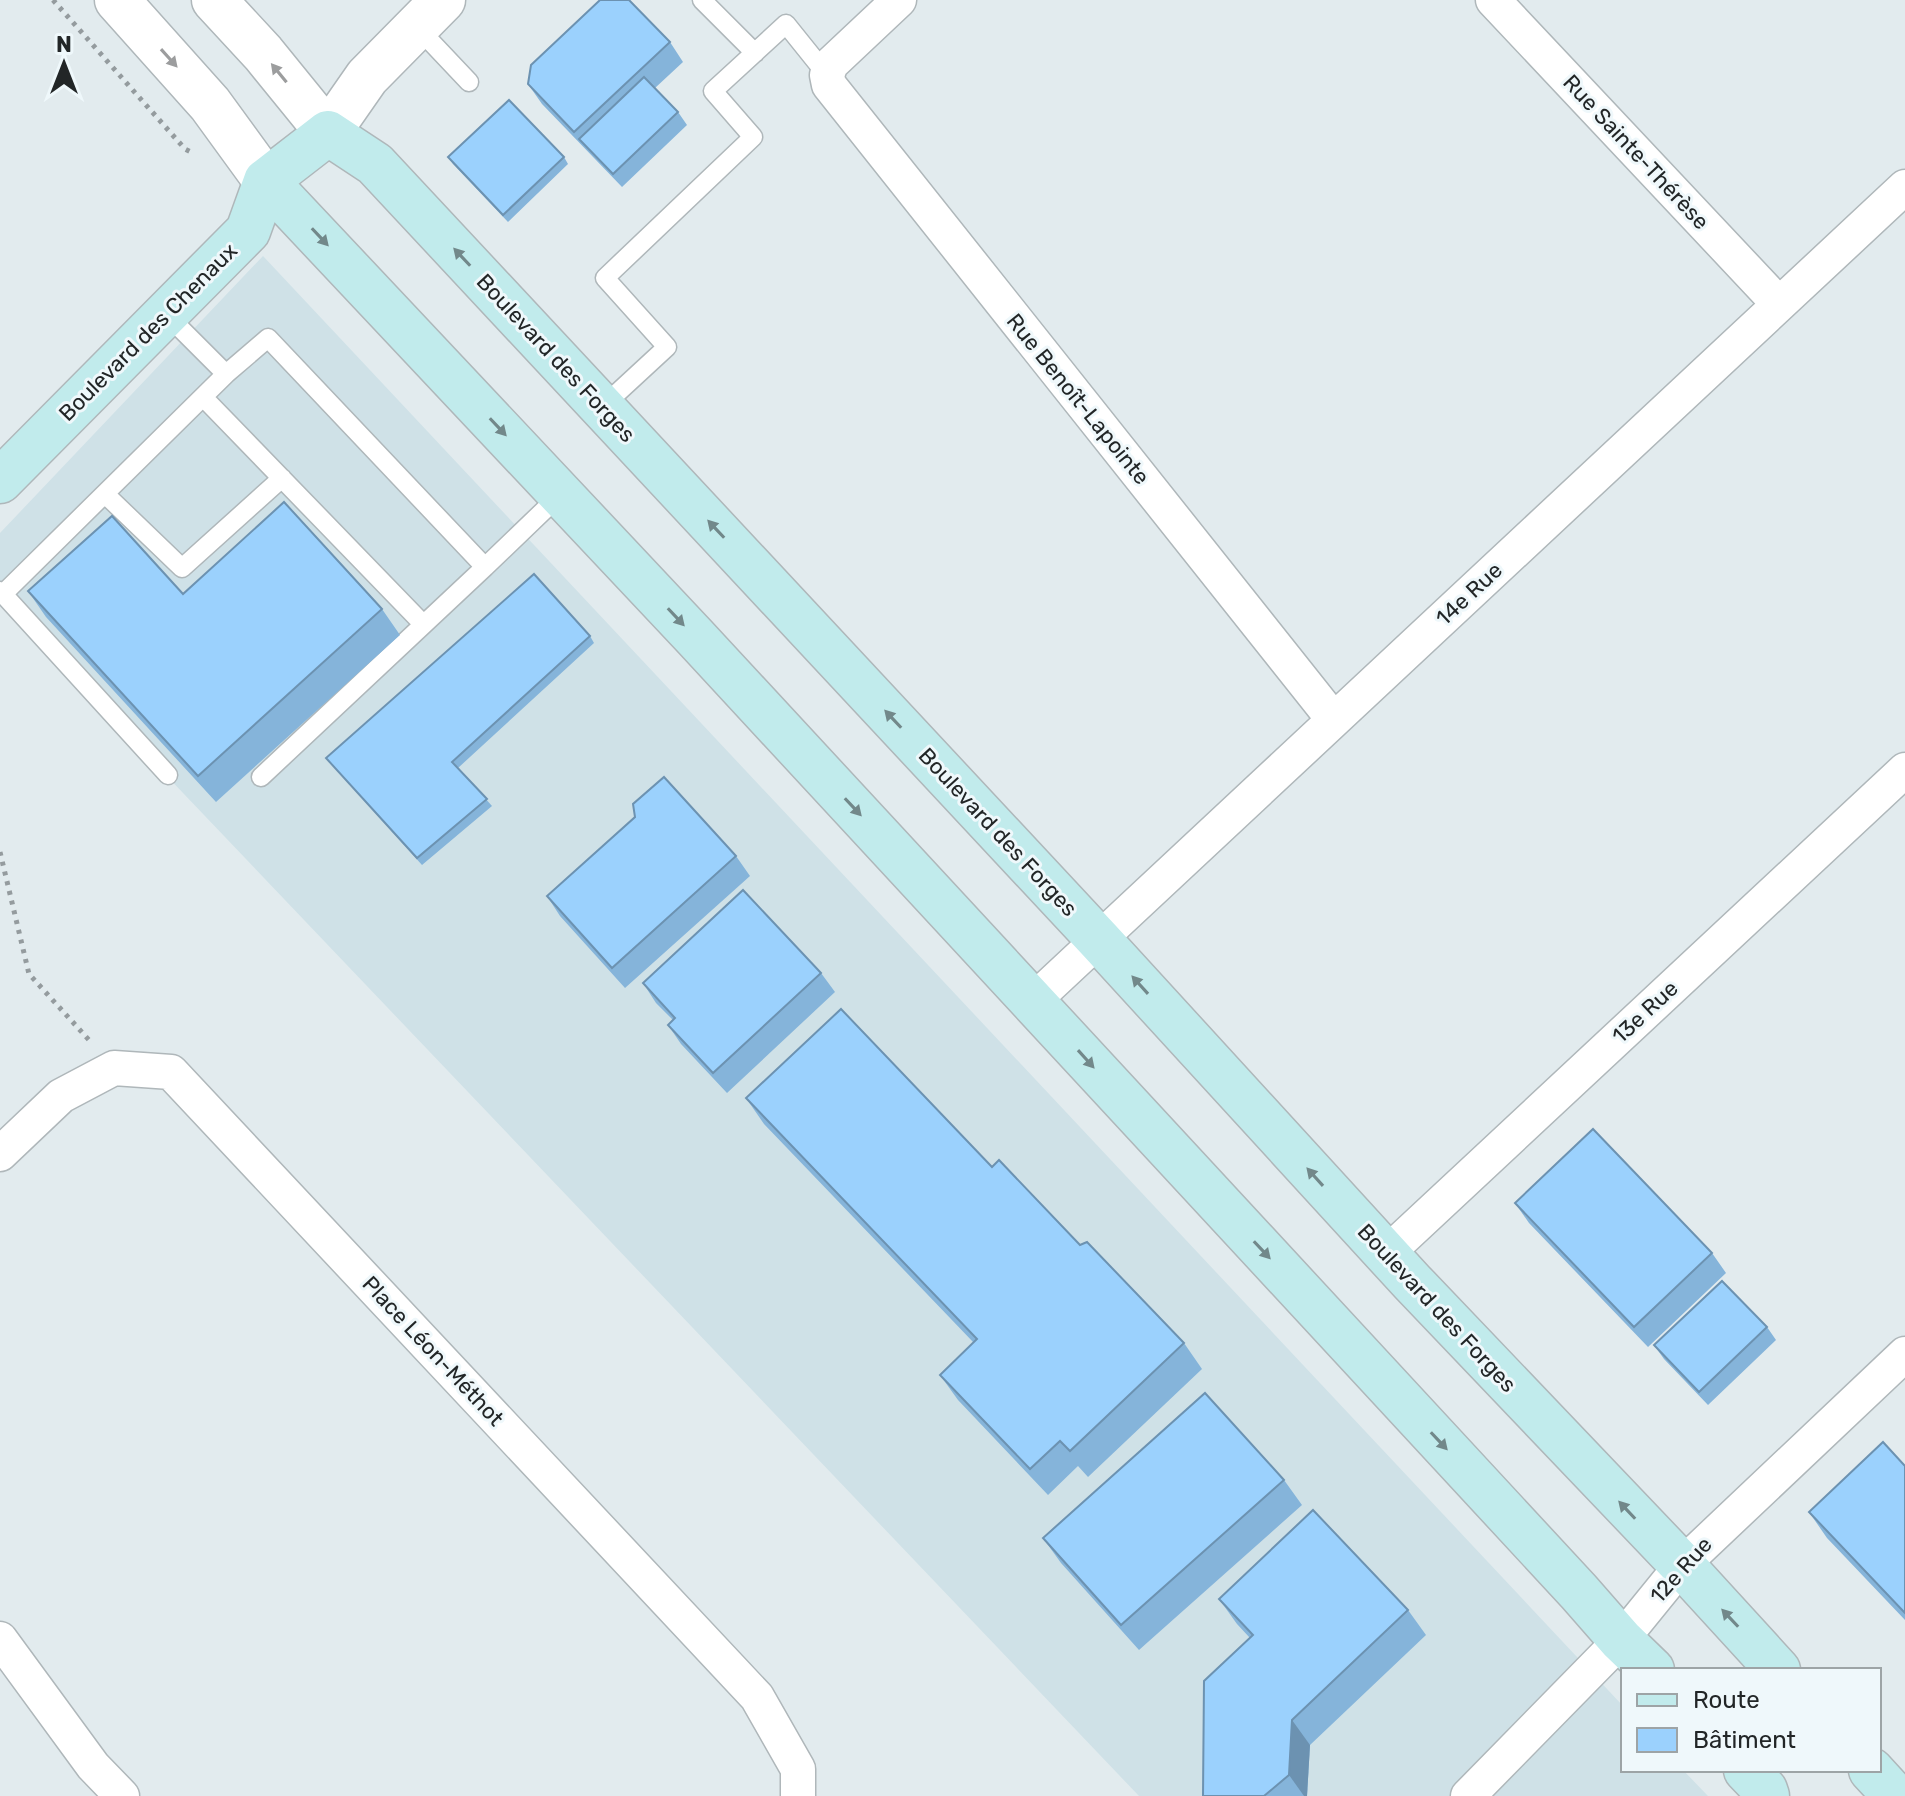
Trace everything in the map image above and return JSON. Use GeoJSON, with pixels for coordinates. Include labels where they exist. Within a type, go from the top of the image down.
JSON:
{"type":"FeatureCollection","features":[{"type":"Feature","properties":{"kind":"main road"},"geometry":{"type":"LineString","coordinates":[[328,133],[266,181],[1033,1001],[1650,1668]]}},
{"type":"Feature","properties":{"kind":"main road","name":"Boulevard des Forges"},"geometry":{"type":"LineString","coordinates":[[328,133],[375,164],[1099,940],[1386,1254],[1776,1668]]}},
{"type":"Feature","properties":{"kind":"main road","name":"Boulevard des Chenaux"},"geometry":{"type":"LineString","coordinates":[[0,481],[248,231],[266,181]]}},
{"type":"Feature","properties":{"kind":"main road"},"geometry":{"type":"LineString","coordinates":[[1748,1772],[1767,1796]]}},
{"type":"Feature","properties":{"kind":"main road"},"geometry":{"type":"LineString","coordinates":[[1873,1772],[1895,1796]]}},
{"type":"Feature","properties":{"kind":"street"},"geometry":{"type":"LineString","coordinates":[[117,0],[210,104],[266,181]]}},
{"type":"Feature","properties":{"kind":"street","name":"Boulevard des Forges"},"geometry":{"type":"LineString","coordinates":[[214,0],[263,53],[328,133]]}},
{"type":"Feature","properties":{"kind":"street"},"geometry":{"type":"LineString","coordinates":[[827,75],[831,64],[899,0]]}},
{"type":"Feature","properties":{"kind":"street","name":"Rue Sainte-Thérèse"},"geometry":{"type":"LineString","coordinates":[[1497,1],[1779,304]]}},
{"type":"Feature","properties":{"kind":"street"},"geometry":{"type":"LineString","coordinates":[[328,133],[367,77],[430,13]]}},
{"type":"Feature","properties":{"kind":"street","name":"Rue Benoît-Lapointe"},"geometry":{"type":"LineString","coordinates":[[827,75],[833,92],[1334,720]]}},
{"type":"Feature","properties":{"kind":"street","name":"14e Rue"},"geometry":{"type":"LineString","coordinates":[[1033,1001],[1905,187]]}},
{"type":"Feature","properties":{"kind":"street","name":"13e Rue"},"geometry":{"type":"LineString","coordinates":[[1386,1254],[1905,770]]}},
{"type":"Feature","properties":{"kind":"street"},"geometry":{"type":"LineString","coordinates":[[0,1154],[61,1096],[114,1068]]}},
{"type":"Feature","properties":{"kind":"street","name":"Place Léon-Méthot"},"geometry":{"type":"LineString","coordinates":[[114,1068],[171,1072],[562,1488],[757,1697],[798,1769],[798,1796]]}},
{"type":"Feature","properties":{"kind":"street","name":"12e Rue"},"geometry":{"type":"LineString","coordinates":[[1468,1796],[1621,1640],[1682,1565],[1905,1354]]}},
{"type":"Feature","properties":{"kind":"street"},"geometry":{"type":"LineString","coordinates":[[0,1639],[93,1766],[122,1796]]}},
{"type":"Feature","properties":{"kind":"lane"},"geometry":{"type":"LineString","coordinates":[[702,0],[755,53]]}},
{"type":"Feature","properties":{"kind":"lane"},"geometry":{"type":"LineString","coordinates":[[430,13],[469,82]]}},
{"type":"Feature","properties":{"kind":"lane"},"geometry":{"type":"LineString","coordinates":[[602,407],[667,347],[605,278],[753,137],[713,91],[786,24],[827,75]]}},
{"type":"Feature","properties":{"kind":"lane"},"geometry":{"type":"LineString","coordinates":[[166,314],[226,374]]}},
{"type":"Feature","properties":{"kind":"lane"},"geometry":{"type":"LineString","coordinates":[[168,775],[2,593],[226,374],[268,338],[485,567]]}},
{"type":"Feature","properties":{"kind":"lane"},"geometry":{"type":"LineString","coordinates":[[203,397],[423,624]]}},
{"type":"Feature","properties":{"kind":"lane"},"geometry":{"type":"LineString","coordinates":[[105,494],[182,568],[282,478]]}},
{"type":"Feature","properties":{"kind":"lane"},"geometry":{"type":"LineString","coordinates":[[261,777],[561,494]]}},
{"type":"Feature","properties":{"kind":"path"},"geometry":{"type":"LineString","coordinates":[[0,852],[29,974],[114,1068]]}},
{"type":"Feature","properties":{"kind":"shaded area"},"geometry":{"type":"Polygon","coordinates":[[[263,256],[1621,1704],[1621,1772],[1685,1772],[1708,1796],[1139,1796],[0,601],[0,533],[263,256]]]}},
{"type":"Feature","properties":{"kind":"building"},"geometry":{"type":"Polygon","coordinates":[[[600,0],[629,0],[670,42],[574,132],[528,84],[531,65],[600,0]]]}},
{"type":"Feature","properties":{"kind":"building"},"geometry":{"type":"Polygon","coordinates":[[[644,77],[678,112],[613,174],[579,139],[644,77]]]}},
{"type":"Feature","properties":{"kind":"building"},"geometry":{"type":"Polygon","coordinates":[[[509,100],[564,157],[503,215],[448,157],[509,100]]]}},
{"type":"Feature","properties":{"kind":"building"},"geometry":{"type":"Polygon","coordinates":[[[284,502],[382,609],[198,776],[28,591],[112,516],[183,594],[284,502]]]}},
{"type":"Feature","properties":{"kind":"building"},"geometry":{"type":"Polygon","coordinates":[[[534,574],[590,636],[452,762],[487,799],[417,858],[326,758],[534,574]]]}},
{"type":"Feature","properties":{"kind":"building"},"geometry":{"type":"Polygon","coordinates":[[[664,777],[736,856],[612,968],[547,896],[635,817],[633,804],[664,777]]]}},
{"type":"Feature","properties":{"kind":"building"},"geometry":{"type":"Polygon","coordinates":[[[743,890],[821,973],[713,1073],[668,1025],[675,1018],[643,983],[743,890]]]}},
{"type":"Feature","properties":{"kind":"building"},"geometry":{"type":"Polygon","coordinates":[[[841,1009],[992,1167],[999,1160],[1080,1245],[1087,1242],[1184,1343],[1070,1451],[1060,1441],[1030,1469],[940,1375],[977,1339],[746,1098],[841,1009]]]}},
{"type":"Feature","properties":{"kind":"building"},"geometry":{"type":"Polygon","coordinates":[[[1593,1129],[1712,1253],[1634,1327],[1515,1203],[1593,1129]]]}},
{"type":"Feature","properties":{"kind":"building"},"geometry":{"type":"Polygon","coordinates":[[[1722,1281],[1767,1327],[1699,1392],[1654,1345],[1722,1281]]]}},
{"type":"Feature","properties":{"kind":"building"},"geometry":{"type":"Polygon","coordinates":[[[1205,1393],[1284,1480],[1121,1625],[1043,1538],[1205,1393]]]}},
{"type":"Feature","properties":{"kind":"building"},"geometry":{"type":"Polygon","coordinates":[[[1883,1442],[1905,1466],[1905,1613],[1809,1512],[1883,1442]]]}},
{"type":"Feature","properties":{"kind":"building"},"geometry":{"type":"Polygon","coordinates":[[[1313,1510],[1408,1610],[1292,1720],[1289,1775],[1264,1796],[1203,1796],[1204,1681],[1253,1635],[1219,1599],[1313,1510]]]}}]}
